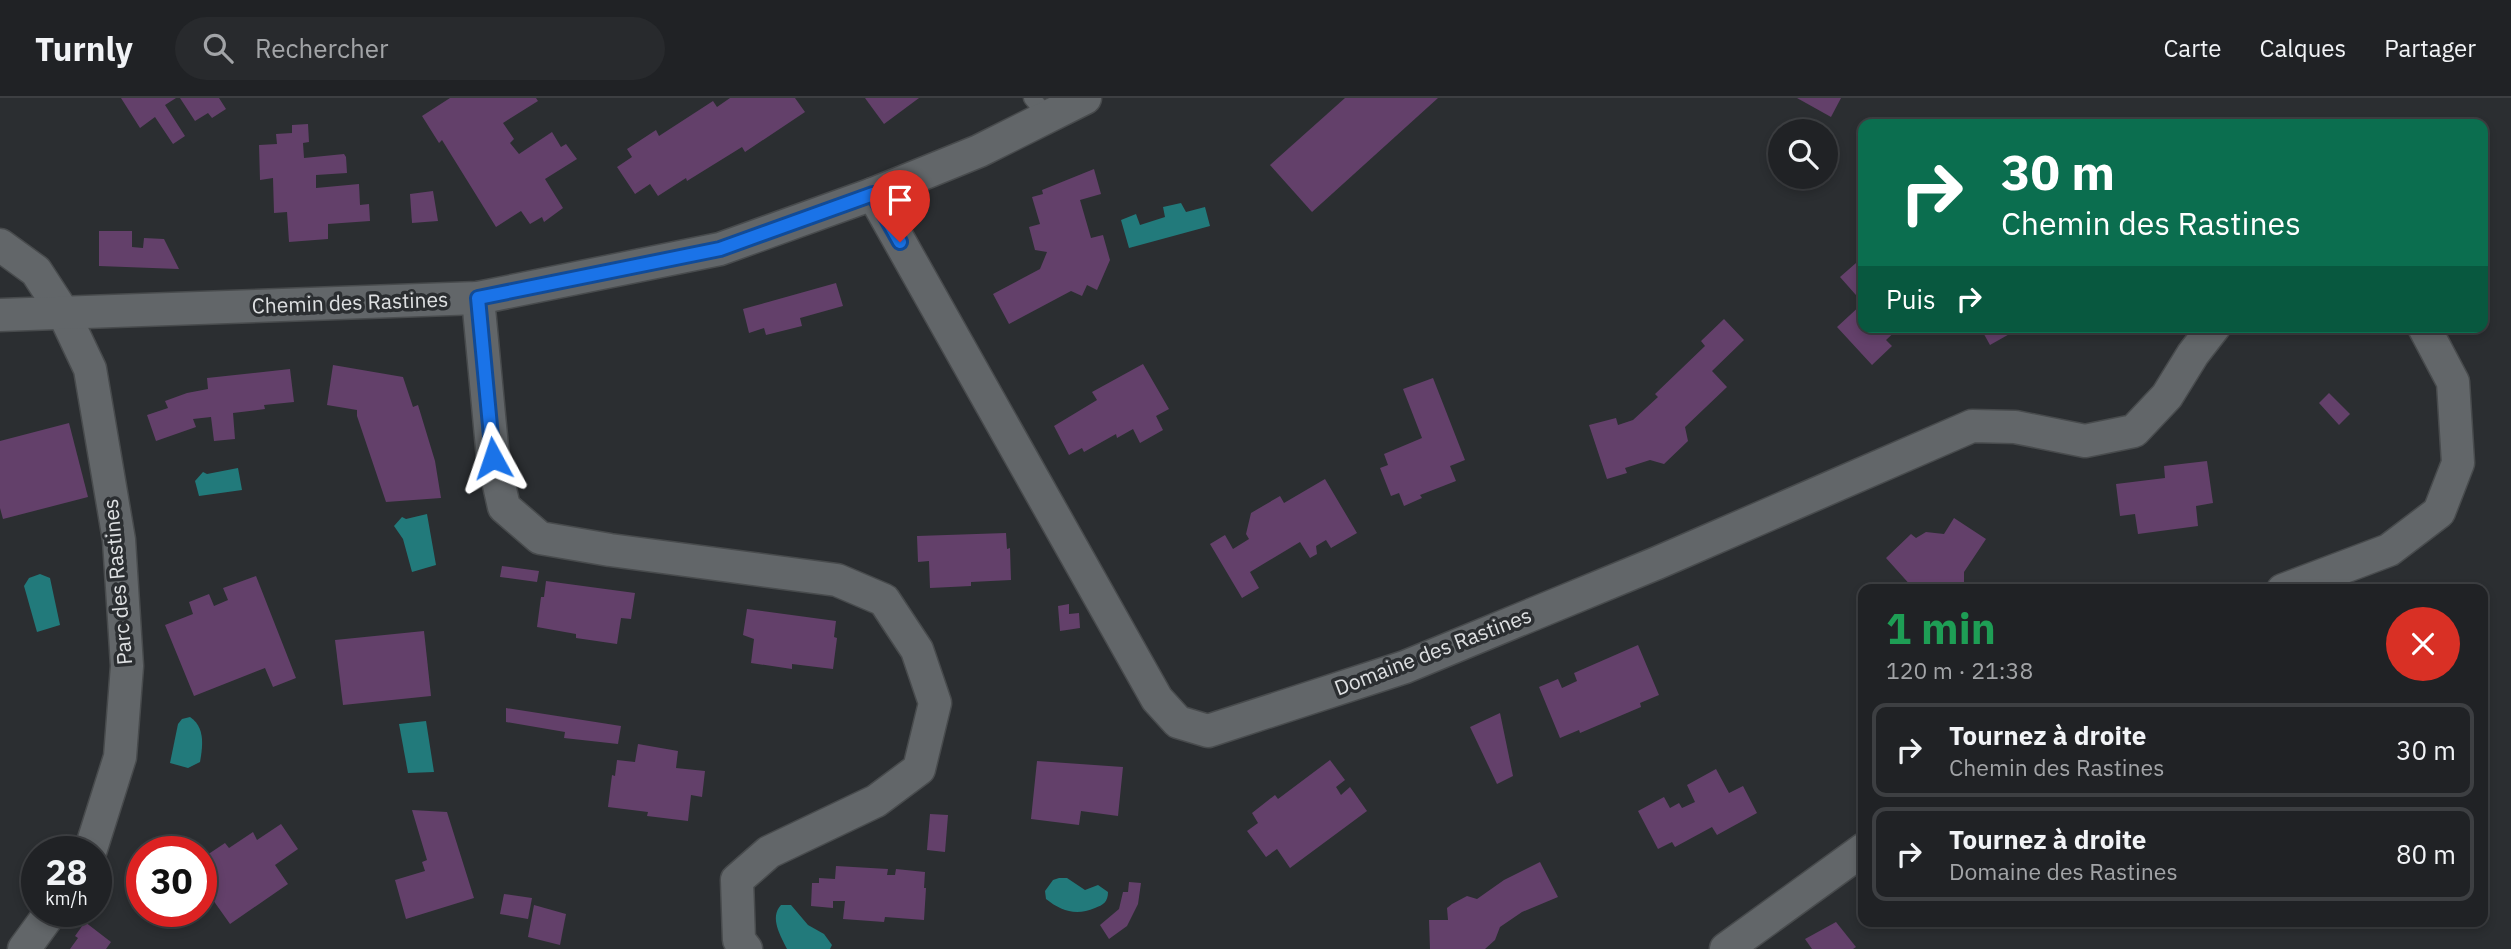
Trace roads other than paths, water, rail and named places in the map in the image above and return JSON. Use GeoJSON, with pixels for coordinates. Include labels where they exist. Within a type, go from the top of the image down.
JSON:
{"type":"FeatureCollection","features":[{"type":"Feature","properties":{"kind":"street","name":"Chemin des Rastines"},"geometry":{"type":"LineString","coordinates":[[0,315],[478,298],[720,249],[873,194],[979,151],[1040,108],[1085,98]]}},
{"type":"Feature","properties":{"kind":"street","name":"Domaine des Rastines"},"geometry":{"type":"LineString","coordinates":[[873,194],[1157,699],[1178,722],[1208,731],[1405,667],[1657,563],[1972,426],[2015,427],[2085,440],[2134,431],[2167,396],[2209,333]]}},
{"type":"Feature","properties":{"kind":"street","name":"Parc des Rastines"},"geometry":{"type":"LineString","coordinates":[[0,245],[36,271],[64,314],[90,369],[119,540],[127,666],[120,757],[95,836]]}},
{"type":"Feature","properties":{"kind":"street"},"geometry":{"type":"LineString","coordinates":[[478,298],[493,458],[504,507],[540,538],[837,580],[884,600],[917,650],[934,703],[919,769],[876,801],[769,852],[737,880],[739,940],[746,949]]}},
{"type":"Feature","properties":{"kind":"street"},"geometry":{"type":"LineString","coordinates":[[2299,584],[2389,550],[2439,512],[2458,463],[2453,382],[2427,333]]}},
{"type":"Feature","properties":{"kind":"street"},"geometry":{"type":"LineString","coordinates":[[1726,949],[1858,853]]}},
{"type":"Feature","properties":{"kind":"street"},"geometry":{"type":"LineString","coordinates":[[24,949],[40,927]]}},
{"type":"Feature","properties":{"kind":"water"},"geometry":{"type":"Polygon","coordinates":[[[1181,203],[1186,212],[1205,207],[1210,226],[1129,248],[1121,220],[1136,214],[1140,225],[1165,217],[1163,207],[1181,203]]]}},
{"type":"Feature","properties":{"kind":"water"},"geometry":{"type":"Polygon","coordinates":[[[238,468],[242,490],[199,496],[195,481],[203,472],[207,474],[238,468]]]}},
{"type":"Feature","properties":{"kind":"water"},"geometry":{"type":"Polygon","coordinates":[[[427,514],[436,565],[412,572],[403,539],[394,526],[402,517],[406,519],[427,514]]]}},
{"type":"Feature","properties":{"kind":"water"},"geometry":{"type":"Polygon","coordinates":[[[40,574],[50,578],[60,625],[37,632],[24,586],[29,578],[40,574]]]}},
{"type":"Feature","properties":{"kind":"water"},"geometry":{"type":"Polygon","coordinates":[[[190,717],[201,731],[202,743],[200,762],[188,768],[170,763],[178,724],[182,719],[190,717]]]}},
{"type":"Feature","properties":{"kind":"water"},"geometry":{"type":"Polygon","coordinates":[[[426,721],[434,772],[408,773],[399,724],[426,721]]]}},
{"type":"Feature","properties":{"kind":"water"},"geometry":{"type":"Polygon","coordinates":[[[1067,878],[1085,890],[1098,885],[1108,892],[1106,901],[1098,907],[1075,912],[1057,907],[1046,899],[1045,891],[1053,880],[1067,878]]]}},
{"type":"Feature","properties":{"kind":"water"},"geometry":{"type":"Polygon","coordinates":[[[781,905],[791,905],[808,925],[824,934],[832,945],[830,949],[787,949],[776,921],[781,905]]]}}]}
